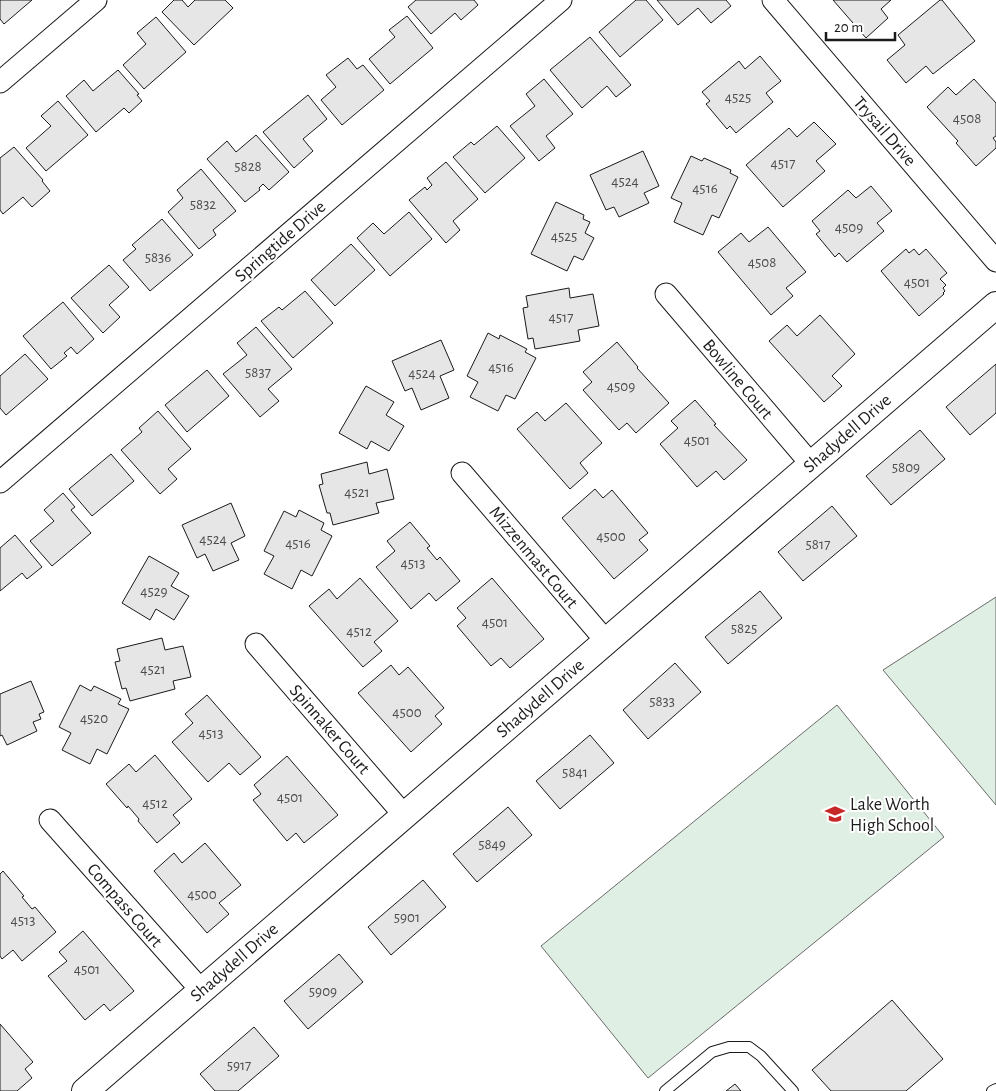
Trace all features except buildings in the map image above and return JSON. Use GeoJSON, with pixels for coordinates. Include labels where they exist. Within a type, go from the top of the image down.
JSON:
{"type":"FeatureCollection","features":[{"type":"Feature","properties":{"kind":"street"},"geometry":{"type":"LineString","coordinates":[[0,82],[96,0]]}},
{"type":"Feature","properties":{"kind":"street","name":"Springtide Drive"},"geometry":{"type":"LineString","coordinates":[[0,482],[561,0]]}},
{"type":"Feature","properties":{"kind":"street","name":"Trysail Drive"},"geometry":{"type":"LineString","coordinates":[[773,0],[996,261]]}},
{"type":"Feature","properties":{"kind":"street","name":"Bowline Court"},"geometry":{"type":"LineString","coordinates":[[666,294],[811,464]]}},
{"type":"Feature","properties":{"kind":"street","name":"Shadydell Drive"},"geometry":{"type":"LineString","coordinates":[[84,1091],[996,305]]}},
{"type":"Feature","properties":{"kind":"street","name":"Mizzenmast Court"},"geometry":{"type":"LineString","coordinates":[[462,473],[606,641]]}},
{"type":"Feature","properties":{"kind":"street","name":"Spinnaker Court"},"geometry":{"type":"LineString","coordinates":[[256,644],[404,815]]}},
{"type":"Feature","properties":{"kind":"street","name":"Compass Court"},"geometry":{"type":"LineString","coordinates":[[50,820],[201,990]]}},
{"type":"Feature","properties":{"kind":"lane"},"geometry":{"type":"LineString","coordinates":[[665,1091],[712,1052],[729,1047],[750,1048],[761,1056],[792,1091]]}},
{"type":"Feature","properties":{"kind":"lane"},"geometry":{"type":"LineString","coordinates":[[992,1091],[996,1089]]}},
{"type":"Feature","properties":{"kind":"green space"},"geometry":{"type":"Polygon","coordinates":[[[996,597],[996,805],[883,670],[996,597]]]}},
{"type":"Feature","properties":{"kind":"green space"},"geometry":{"type":"Polygon","coordinates":[[[837,705],[944,837],[648,1078],[541,946],[837,705]]]}},
{"type":"Feature","properties":{"kind":"place","name":"Lake Worth High School"},"geometry":{"type":"Point","coordinates":[835,814]}}]}
